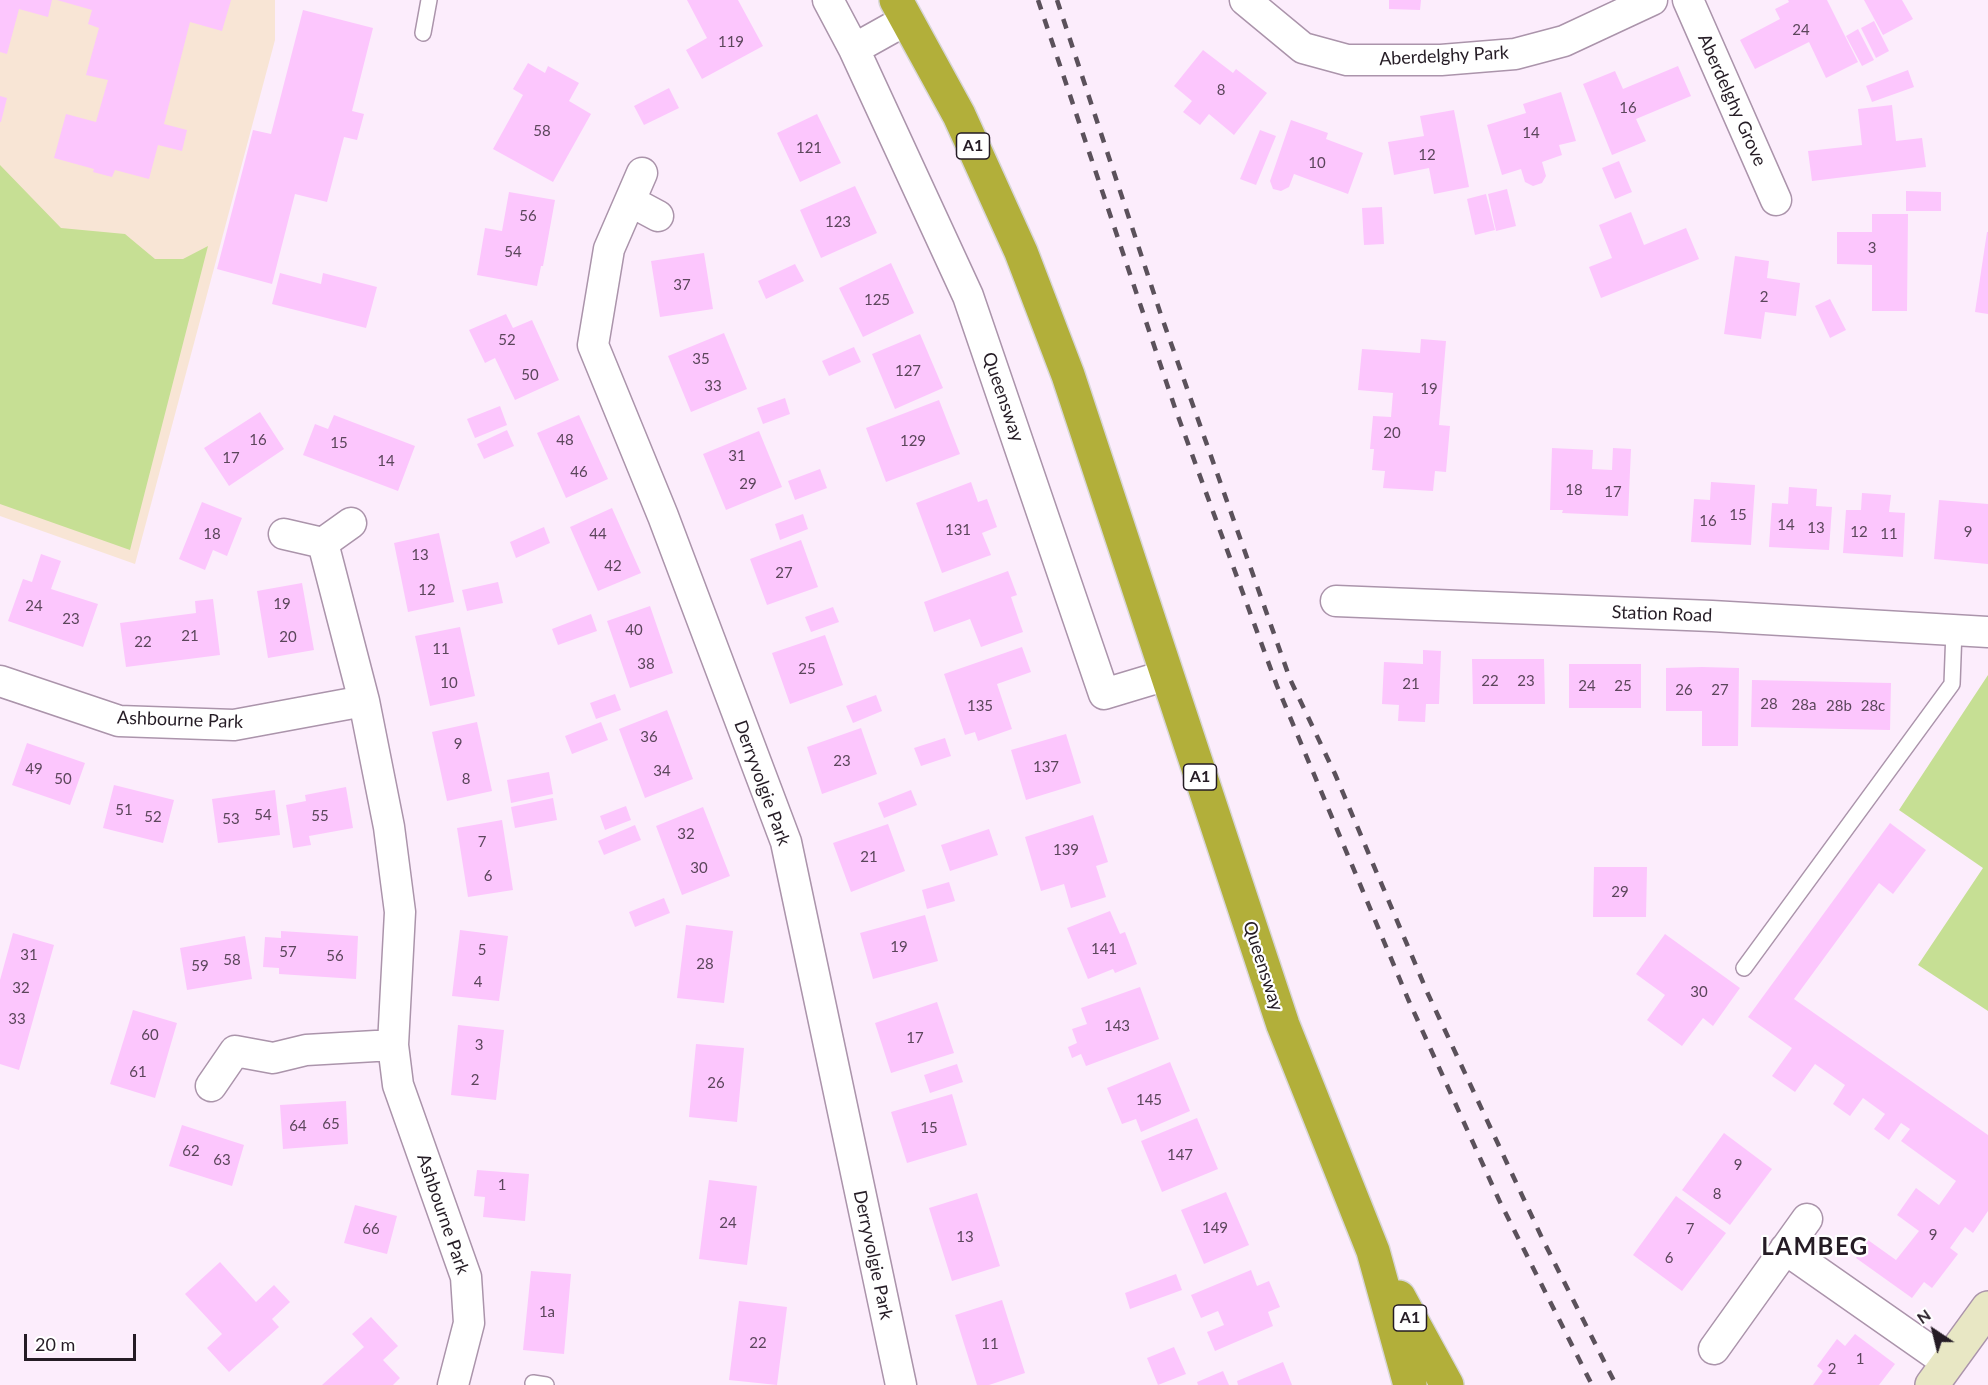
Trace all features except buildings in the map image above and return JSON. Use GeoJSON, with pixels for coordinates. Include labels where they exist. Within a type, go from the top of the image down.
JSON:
{"type":"FeatureCollection","features":[{"type":"Feature","properties":{"kind":"highway","name":"Queensway"},"geometry":{"type":"LineString","coordinates":[[901,10],[959,115],[1021,252],[1068,375],[1282,1025],[1373,1251],[1410,1385]]}},
{"type":"Feature","properties":{"kind":"highway","name":"Queensway"},"geometry":{"type":"LineString","coordinates":[[1373,1251],[1447,1385]]}},
{"type":"Feature","properties":{"kind":"main road"},"geometry":{"type":"LineString","coordinates":[[1940,1374],[1988,1308]]}},
{"type":"Feature","properties":{"kind":"street","name":"Queensway"},"geometry":{"type":"LineString","coordinates":[[828,0],[854,49],[968,296],[1104,694],[1167,675]]}},
{"type":"Feature","properties":{"kind":"street","name":"Aberdelghy Park"},"geometry":{"type":"LineString","coordinates":[[1245,0],[1303,48],[1347,60],[1441,60],[1515,54],[1564,41],[1652,0]]}},
{"type":"Feature","properties":{"kind":"street","name":"Aberdelghy Grove"},"geometry":{"type":"LineString","coordinates":[[1688,0],[1776,200]]}},
{"type":"Feature","properties":{"kind":"street","name":"Queensway"},"geometry":{"type":"LineString","coordinates":[[854,49],[901,10]]}},
{"type":"Feature","properties":{"kind":"street","name":"Derryvolgie Park"},"geometry":{"type":"LineString","coordinates":[[642,173],[609,249],[594,345],[663,516],[786,842],[901,1385]]}},
{"type":"Feature","properties":{"kind":"street"},"geometry":{"type":"LineString","coordinates":[[630,201],[658,216]]}},
{"type":"Feature","properties":{"kind":"street"},"geometry":{"type":"LineString","coordinates":[[284,534],[323,543],[351,523]]}},
{"type":"Feature","properties":{"kind":"street","name":"Ashbourne Park"},"geometry":{"type":"LineString","coordinates":[[323,543],[364,701],[389,827],[400,912],[393,1045],[398,1084],[466,1277],[469,1323],[453,1385]]}},
{"type":"Feature","properties":{"kind":"street","name":"Station Road"},"geometry":{"type":"LineString","coordinates":[[1336,601],[1712,616],[1988,632]]}},
{"type":"Feature","properties":{"kind":"street","name":"Ashbourne Park"},"geometry":{"type":"LineString","coordinates":[[0,681],[119,722],[234,725],[364,701]]}},
{"type":"Feature","properties":{"kind":"street"},"geometry":{"type":"LineString","coordinates":[[211,1086],[235,1051],[273,1058],[306,1050],[393,1045]]}},
{"type":"Feature","properties":{"kind":"street"},"geometry":{"type":"LineString","coordinates":[[1714,1349],[1807,1219]]}},
{"type":"Feature","properties":{"kind":"street"},"geometry":{"type":"LineString","coordinates":[[1785,1249],[1940,1374]]}},
{"type":"Feature","properties":{"kind":"lane"},"geometry":{"type":"LineString","coordinates":[[423,33],[429,0]]}},
{"type":"Feature","properties":{"kind":"lane"},"geometry":{"type":"LineString","coordinates":[[1744,968],[1952,684],[1954,630]]}},
{"type":"Feature","properties":{"kind":"shaded area"},"geometry":{"type":"Polygon","coordinates":[[[0,0],[275,0],[275,40],[135,564],[0,516],[0,0]]]}},
{"type":"Feature","properties":{"kind":"green space"},"geometry":{"type":"Polygon","coordinates":[[[0,165],[61,228],[125,234],[155,259],[183,259],[208,246],[130,550],[0,504],[0,165]]]}},
{"type":"Feature","properties":{"kind":"green space"},"geometry":{"type":"Polygon","coordinates":[[[1988,675],[1988,1011],[1918,965],[1983,868],[1899,810],[1988,675]]]}},
{"type":"Feature","properties":{"kind":"railway"},"geometry":{"type":"LineString","coordinates":[[1038,0],[1175,408],[1277,686],[1408,999],[1499,1200],[1592,1385]]}},
{"type":"Feature","properties":{"kind":"railway"},"geometry":{"type":"LineString","coordinates":[[1057,0],[1161,315],[1290,679],[1335,774],[1428,994],[1542,1238],[1616,1385]]}},
{"type":"Feature","properties":{"kind":"district","name":"LAMBEG"},"geometry":{"type":"Point","coordinates":[1815,1247]}}]}
